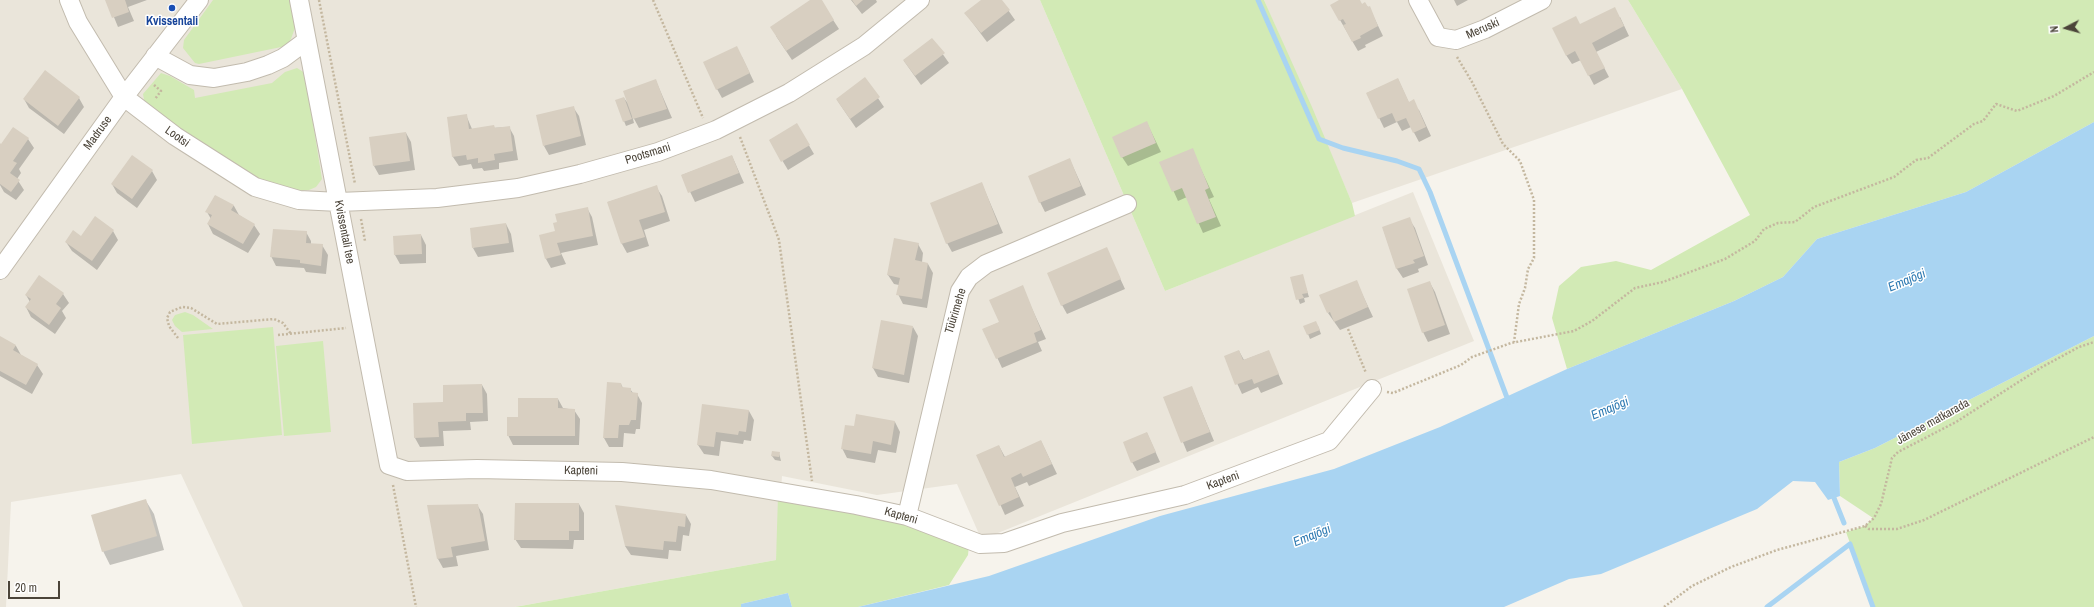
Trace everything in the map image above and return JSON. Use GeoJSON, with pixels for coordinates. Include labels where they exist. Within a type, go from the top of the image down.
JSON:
{"type":"FeatureCollection","features":[{"type":"Feature","properties":{"kind":"street","name":"Lootsi"},"geometry":{"type":"LineString","coordinates":[[69,0],[78,22],[124,97],[175,136],[254,187],[298,200],[338,202]]}},
{"type":"Feature","properties":{"kind":"street","name":"Madruse"},"geometry":{"type":"LineString","coordinates":[[0,270],[124,97],[199,0]]}},
{"type":"Feature","properties":{"kind":"street","name":"Kvissentali tee"},"geometry":{"type":"LineString","coordinates":[[299,0],[389,465]]}},
{"type":"Feature","properties":{"kind":"street","name":"Pootsmani"},"geometry":{"type":"LineString","coordinates":[[338,202],[437,198],[518,188],[580,174],[658,152],[709,133],[789,93],[864,46],[920,0]]}},
{"type":"Feature","properties":{"kind":"street"},"geometry":{"type":"LineString","coordinates":[[1418,0],[1438,37],[1448,39]]}},
{"type":"Feature","properties":{"kind":"street","name":"Meruski"},"geometry":{"type":"LineString","coordinates":[[1448,39],[1456,40],[1485,29],[1542,0]]}},
{"type":"Feature","properties":{"kind":"street"},"geometry":{"type":"LineString","coordinates":[[155,56],[190,75],[214,78],[247,72],[268,65],[283,58],[306,41]]}},
{"type":"Feature","properties":{"kind":"street","name":"Tüürimehe"},"geometry":{"type":"LineString","coordinates":[[907,516],[958,298],[960,291],[969,277],[986,264],[1127,204]]}},
{"type":"Feature","properties":{"kind":"street","name":"Kapteni"},"geometry":{"type":"LineString","coordinates":[[389,465],[407,471],[477,469],[622,472],[711,480],[814,497],[907,516],[980,544],[996,544],[1004,543],[1062,523],[1185,495],[1329,441],[1372,389]]}},
{"type":"Feature","properties":{"kind":"path"},"geometry":{"type":"LineString","coordinates":[[653,0],[709,133]]}},
{"type":"Feature","properties":{"kind":"path"},"geometry":{"type":"LineString","coordinates":[[1448,39],[1504,144],[1520,161],[1534,200],[1534,258],[1528,269],[1525,288],[1519,304],[1514,342]]}},
{"type":"Feature","properties":{"kind":"path"},"geometry":{"type":"LineString","coordinates":[[1348,329],[1372,389],[1393,393],[1461,365],[1484,352],[1514,342],[1574,330],[1592,321],[1635,288],[1663,282],[1725,259],[1755,241],[1764,229],[1778,223],[1795,222],[1814,207],[1894,177],[1916,160],[1928,158],[1974,124],[1983,121],[1996,104],[2017,111],[2054,96],[2094,72]]}},
{"type":"Feature","properties":{"kind":"path"},"geometry":{"type":"LineString","coordinates":[[734,121],[779,240],[814,497]]}},
{"type":"Feature","properties":{"kind":"path"},"geometry":{"type":"LineString","coordinates":[[178,338],[169,326],[167,318],[170,312],[182,307],[191,308],[217,324],[278,320],[291,334]]}},
{"type":"Feature","properties":{"kind":"path"},"geometry":{"type":"LineString","coordinates":[[278,335],[362,326]]}},
{"type":"Feature","properties":{"kind":"path","name":"Jänese matkarada"},"geometry":{"type":"LineString","coordinates":[[1865,526],[1874,518],[1881,504],[1892,458],[1898,452],[1956,422],[2042,368],[2079,347],[2094,342]]}},
{"type":"Feature","properties":{"kind":"path"},"geometry":{"type":"LineString","coordinates":[[1664,607],[1692,586],[1731,567],[1777,550],[1865,526],[1869,529],[1897,529],[1924,520],[2094,437]]}},
{"type":"Feature","properties":{"kind":"path"},"geometry":{"type":"LineString","coordinates":[[389,465],[416,607]]}},
{"type":"Feature","properties":{"kind":"shaded area"},"geometry":{"type":"Polygon","coordinates":[[[0,0],[1040,0],[1165,291],[1413,192],[1474,341],[993,535],[979,534],[957,484],[877,495],[782,476],[776,560],[515,607],[243,607],[181,474],[11,502],[6,607],[0,607],[0,0]]]}},
{"type":"Feature","properties":{"kind":"shaded area"},"geometry":{"type":"Polygon","coordinates":[[[1264,0],[1628,0],[1682,89],[1352,203],[1264,0]]]}},
{"type":"Feature","properties":{"kind":"green space"},"geometry":{"type":"Polygon","coordinates":[[[213,0],[290,0],[296,25],[291,39],[286,46],[199,64],[195,63],[183,48],[184,40],[213,0]]]}},
{"type":"Feature","properties":{"kind":"green space"},"geometry":{"type":"Polygon","coordinates":[[[1040,0],[1264,0],[1312,107],[1352,203],[1355,216],[1165,291],[1040,0]]]}},
{"type":"Feature","properties":{"kind":"green space"},"geometry":{"type":"Polygon","coordinates":[[[1628,0],[2094,0],[2094,122],[1966,192],[1817,239],[1783,277],[1734,301],[1567,369],[1552,318],[1559,286],[1581,267],[1616,261],[1651,270],[1750,215],[1682,89],[1628,0]]]}},
{"type":"Feature","properties":{"kind":"green space"},"geometry":{"type":"Polygon","coordinates":[[[297,68],[305,73],[322,179],[316,187],[309,190],[296,191],[259,179],[217,157],[145,105],[143,94],[161,73],[170,76],[194,90],[195,98],[272,83],[285,72],[297,68]]]}},
{"type":"Feature","properties":{"kind":"green space"},"geometry":{"type":"Polygon","coordinates":[[[185,312],[193,315],[213,329],[182,332],[175,326],[172,320],[175,315],[185,312]]]}},
{"type":"Feature","properties":{"kind":"green space"},"geometry":{"type":"Polygon","coordinates":[[[273,327],[282,435],[192,444],[183,335],[273,327]]]}},
{"type":"Feature","properties":{"kind":"green space"},"geometry":{"type":"Polygon","coordinates":[[[2094,336],[2094,607],[1873,607],[1846,532],[1865,526],[1873,518],[1840,496],[1839,462],[1875,448],[2094,336]]]}},
{"type":"Feature","properties":{"kind":"green space"},"geometry":{"type":"Polygon","coordinates":[[[323,341],[331,432],[284,436],[276,346],[323,341]]]}},
{"type":"Feature","properties":{"kind":"green space"},"geometry":{"type":"Polygon","coordinates":[[[778,496],[903,522],[969,545],[968,555],[949,585],[858,607],[792,607],[788,593],[741,604],[741,607],[515,607],[776,560],[778,496]]]}},
{"type":"Feature","properties":{"kind":"water","name":"Emajõgi"},"geometry":{"type":"Polygon","coordinates":[[[2094,122],[2094,336],[1875,448],[1839,462],[1840,496],[1828,500],[1815,482],[1793,481],[1757,509],[1601,574],[1569,579],[1504,607],[858,607],[989,576],[1160,516],[1334,469],[1440,427],[1567,369],[1734,301],[1783,277],[1817,239],[1966,192],[2094,122]]]}},
{"type":"Feature","properties":{"kind":"water"},"geometry":{"type":"Polygon","coordinates":[[[788,593],[792,607],[741,607],[741,604],[788,593]]]}},
{"type":"Feature","properties":{"kind":"building"},"geometry":{"type":"Polygon","coordinates":[[[105,0],[125,0],[129,12],[112,18],[105,0]]]}},
{"type":"Feature","properties":{"kind":"building"},"geometry":{"type":"Polygon","coordinates":[[[810,0],[822,0],[834,20],[786,51],[770,27],[810,0]]]}},
{"type":"Feature","properties":{"kind":"building"},"geometry":{"type":"Polygon","coordinates":[[[852,0],[863,0],[856,6],[852,0]]]}},
{"type":"Feature","properties":{"kind":"building"},"geometry":{"type":"Polygon","coordinates":[[[981,0],[1002,0],[1010,10],[981,33],[964,13],[981,0]]]}},
{"type":"Feature","properties":{"kind":"building"},"geometry":{"type":"Polygon","coordinates":[[[1339,0],[1360,0],[1362,4],[1365,2],[1368,7],[1370,6],[1378,26],[1360,36],[1361,38],[1352,42],[1343,25],[1346,24],[1343,19],[1339,21],[1330,5],[1339,0]]]}},
{"type":"Feature","properties":{"kind":"building"},"geometry":{"type":"Polygon","coordinates":[[[1615,7],[1624,26],[1592,43],[1605,68],[1588,76],[1575,51],[1566,56],[1552,28],[1576,16],[1580,24],[1615,7]]]}},
{"type":"Feature","properties":{"kind":"building"},"geometry":{"type":"Polygon","coordinates":[[[932,38],[945,53],[915,76],[903,60],[932,38]]]}},
{"type":"Feature","properties":{"kind":"building"},"geometry":{"type":"Polygon","coordinates":[[[737,46],[750,73],[716,90],[703,62],[737,46]]]}},
{"type":"Feature","properties":{"kind":"building"},"geometry":{"type":"Polygon","coordinates":[[[45,70],[80,97],[58,126],[23,99],[45,70]]]}},
{"type":"Feature","properties":{"kind":"building"},"geometry":{"type":"Polygon","coordinates":[[[865,77],[880,97],[850,119],[836,99],[865,77]]]}},
{"type":"Feature","properties":{"kind":"building"},"geometry":{"type":"Polygon","coordinates":[[[1398,78],[1409,102],[1414,99],[1426,127],[1413,133],[1406,118],[1396,122],[1392,113],[1378,119],[1366,93],[1398,78]]]}},
{"type":"Feature","properties":{"kind":"building"},"geometry":{"type":"Polygon","coordinates":[[[656,79],[667,109],[633,119],[623,91],[656,79]]]}},
{"type":"Feature","properties":{"kind":"building"},"geometry":{"type":"Polygon","coordinates":[[[624,97],[632,119],[623,122],[615,100],[624,97]]]}},
{"type":"Feature","properties":{"kind":"building"},"geometry":{"type":"Polygon","coordinates":[[[574,106],[581,136],[543,146],[536,115],[574,106]]]}},
{"type":"Feature","properties":{"kind":"building"},"geometry":{"type":"Polygon","coordinates":[[[467,114],[469,129],[494,125],[495,128],[510,126],[513,151],[494,154],[495,160],[478,163],[478,158],[467,160],[466,155],[452,157],[447,117],[467,114]]]}},
{"type":"Feature","properties":{"kind":"building"},"geometry":{"type":"Polygon","coordinates":[[[1147,121],[1156,143],[1121,158],[1112,137],[1147,121]]]}},
{"type":"Feature","properties":{"kind":"building"},"geometry":{"type":"Polygon","coordinates":[[[797,123],[810,145],[781,162],[769,140],[797,123]]]}},
{"type":"Feature","properties":{"kind":"building"},"geometry":{"type":"Polygon","coordinates":[[[13,127],[29,138],[13,161],[17,163],[10,173],[20,180],[11,192],[0,184],[0,143],[1,144],[13,127]]]}},
{"type":"Feature","properties":{"kind":"building"},"geometry":{"type":"Polygon","coordinates":[[[406,132],[410,161],[373,166],[369,137],[406,132]]]}},
{"type":"Feature","properties":{"kind":"building"},"geometry":{"type":"Polygon","coordinates":[[[1193,148],[1209,188],[1205,190],[1216,217],[1197,224],[1182,188],[1172,192],[1159,162],[1193,148]]]}},
{"type":"Feature","properties":{"kind":"building"},"geometry":{"type":"Polygon","coordinates":[[[132,155],[153,170],[132,199],[111,184],[132,155]]]}},
{"type":"Feature","properties":{"kind":"building"},"geometry":{"type":"Polygon","coordinates":[[[732,155],[739,173],[688,193],[681,175],[732,155]]]}},
{"type":"Feature","properties":{"kind":"building"},"geometry":{"type":"Polygon","coordinates":[[[1070,158],[1081,186],[1039,203],[1028,176],[1070,158]]]}},
{"type":"Feature","properties":{"kind":"building"},"geometry":{"type":"Polygon","coordinates":[[[982,182],[998,224],[946,244],[930,203],[982,182]]]}},
{"type":"Feature","properties":{"kind":"building"},"geometry":{"type":"Polygon","coordinates":[[[657,185],[665,212],[639,220],[645,237],[621,244],[607,202],[657,185]]]}},
{"type":"Feature","properties":{"kind":"building"},"geometry":{"type":"Polygon","coordinates":[[[215,195],[234,205],[231,210],[255,224],[243,244],[207,224],[212,215],[205,212],[215,195]]]}},
{"type":"Feature","properties":{"kind":"building"},"geometry":{"type":"Polygon","coordinates":[[[588,207],[593,236],[557,243],[561,255],[545,259],[539,235],[555,231],[553,223],[557,222],[555,214],[588,207]]]}},
{"type":"Feature","properties":{"kind":"building"},"geometry":{"type":"Polygon","coordinates":[[[95,216],[114,230],[92,261],[65,242],[73,230],[81,236],[95,216]]]}},
{"type":"Feature","properties":{"kind":"building"},"geometry":{"type":"Polygon","coordinates":[[[1410,217],[1424,256],[1413,260],[1415,263],[1396,269],[1382,227],[1410,217]]]}},
{"type":"Feature","properties":{"kind":"building"},"geometry":{"type":"Polygon","coordinates":[[[506,223],[509,243],[472,248],[470,228],[506,223]]]}},
{"type":"Feature","properties":{"kind":"building"},"geometry":{"type":"Polygon","coordinates":[[[273,229],[307,231],[306,243],[323,244],[321,266],[300,263],[300,260],[270,257],[273,229]]]}},
{"type":"Feature","properties":{"kind":"building"},"geometry":{"type":"Polygon","coordinates":[[[421,234],[422,254],[394,255],[393,236],[421,234]]]}},
{"type":"Feature","properties":{"kind":"building"},"geometry":{"type":"Polygon","coordinates":[[[894,238],[919,243],[915,260],[928,263],[922,299],[896,295],[900,278],[887,275],[894,238]]]}},
{"type":"Feature","properties":{"kind":"building"},"geometry":{"type":"Polygon","coordinates":[[[1107,247],[1121,279],[1061,306],[1047,273],[1107,247]]]}},
{"type":"Feature","properties":{"kind":"building"},"geometry":{"type":"Polygon","coordinates":[[[1303,274],[1308,293],[1302,294],[1304,298],[1296,300],[1290,277],[1303,274]]]}},
{"type":"Feature","properties":{"kind":"building"},"geometry":{"type":"Polygon","coordinates":[[[39,275],[64,293],[56,304],[61,308],[49,325],[25,307],[31,299],[25,295],[39,275]]]}},
{"type":"Feature","properties":{"kind":"building"},"geometry":{"type":"Polygon","coordinates":[[[1357,280],[1368,307],[1334,322],[1330,312],[1327,313],[1319,295],[1357,280]]]}},
{"type":"Feature","properties":{"kind":"building"},"geometry":{"type":"Polygon","coordinates":[[[1430,281],[1445,325],[1422,333],[1407,289],[1430,281]]]}},
{"type":"Feature","properties":{"kind":"building"},"geometry":{"type":"Polygon","coordinates":[[[1023,285],[1041,330],[1034,333],[1037,342],[996,359],[982,329],[999,322],[989,300],[1023,285]]]}},
{"type":"Feature","properties":{"kind":"building"},"geometry":{"type":"Polygon","coordinates":[[[881,320],[913,326],[904,375],[872,368],[881,320]]]}},
{"type":"Feature","properties":{"kind":"building"},"geometry":{"type":"Polygon","coordinates":[[[1316,321],[1320,330],[1307,335],[1303,326],[1316,321]]]}},
{"type":"Feature","properties":{"kind":"building"},"geometry":{"type":"Polygon","coordinates":[[[0,336],[16,345],[13,350],[38,364],[26,385],[0,371],[0,336]]]}},
{"type":"Feature","properties":{"kind":"building"},"geometry":{"type":"Polygon","coordinates":[[[1239,350],[1243,360],[1269,350],[1279,374],[1254,384],[1252,379],[1235,385],[1224,356],[1239,350]]]}},
{"type":"Feature","properties":{"kind":"building"},"geometry":{"type":"Polygon","coordinates":[[[607,382],[621,383],[622,387],[631,388],[631,392],[638,393],[636,420],[631,420],[629,425],[619,425],[618,438],[603,438],[607,382]]]}},
{"type":"Feature","properties":{"kind":"building"},"geometry":{"type":"Polygon","coordinates":[[[482,384],[483,413],[466,413],[466,421],[438,422],[439,437],[414,438],[413,403],[443,402],[443,385],[482,384]]]}},
{"type":"Feature","properties":{"kind":"building"},"geometry":{"type":"Polygon","coordinates":[[[1192,386],[1210,432],[1181,443],[1163,397],[1192,386]]]}},
{"type":"Feature","properties":{"kind":"building"},"geometry":{"type":"Polygon","coordinates":[[[518,398],[558,398],[558,408],[575,409],[575,436],[507,436],[507,417],[518,417],[518,398]]]}},
{"type":"Feature","properties":{"kind":"building"},"geometry":{"type":"Polygon","coordinates":[[[702,404],[749,410],[746,432],[739,431],[738,435],[716,432],[714,447],[697,445],[702,404]]]}},
{"type":"Feature","properties":{"kind":"building"},"geometry":{"type":"Polygon","coordinates":[[[856,414],[895,421],[891,445],[873,441],[871,454],[841,449],[845,425],[854,426],[856,414]]]}},
{"type":"Feature","properties":{"kind":"building"},"geometry":{"type":"Polygon","coordinates":[[[1147,432],[1156,452],[1131,463],[1123,442],[1147,432]]]}},
{"type":"Feature","properties":{"kind":"building"},"geometry":{"type":"Polygon","coordinates":[[[1041,440],[1052,464],[1023,477],[1021,473],[1011,478],[1019,497],[999,506],[976,455],[999,445],[1004,457],[1041,440]]]}},
{"type":"Feature","properties":{"kind":"building"},"geometry":{"type":"Polygon","coordinates":[[[772,451],[780,452],[779,457],[771,456],[772,451]]]}},
{"type":"Feature","properties":{"kind":"building"},"geometry":{"type":"Polygon","coordinates":[[[146,499],[157,536],[102,552],[91,515],[146,499]]]}},
{"type":"Feature","properties":{"kind":"building"},"geometry":{"type":"Polygon","coordinates":[[[515,503],[579,503],[579,531],[569,531],[569,540],[514,540],[515,503]]]}},
{"type":"Feature","properties":{"kind":"building"},"geometry":{"type":"Polygon","coordinates":[[[478,504],[485,541],[451,547],[453,557],[437,559],[427,505],[478,504]]]}},
{"type":"Feature","properties":{"kind":"building"},"geometry":{"type":"Polygon","coordinates":[[[615,505],[686,514],[685,527],[678,526],[676,542],[664,541],[663,550],[625,546],[615,505]]]}},
{"type":"Feature","properties":{"kind":"waterway"},"geometry":{"type":"LineString","coordinates":[[1258,0],[1319,139],[1343,148],[1397,161],[1419,169],[1430,192],[1509,403]]}},
{"type":"Feature","properties":{"kind":"waterway"},"geometry":{"type":"LineString","coordinates":[[1832,493],[1844,523]]}},
{"type":"Feature","properties":{"kind":"waterway"},"geometry":{"type":"LineString","coordinates":[[1767,607],[1850,544],[1873,607]]}},
{"type":"Feature","properties":{"kind":"place","name":"Kvissentali"},"geometry":{"type":"Point","coordinates":[172,8]}}]}
